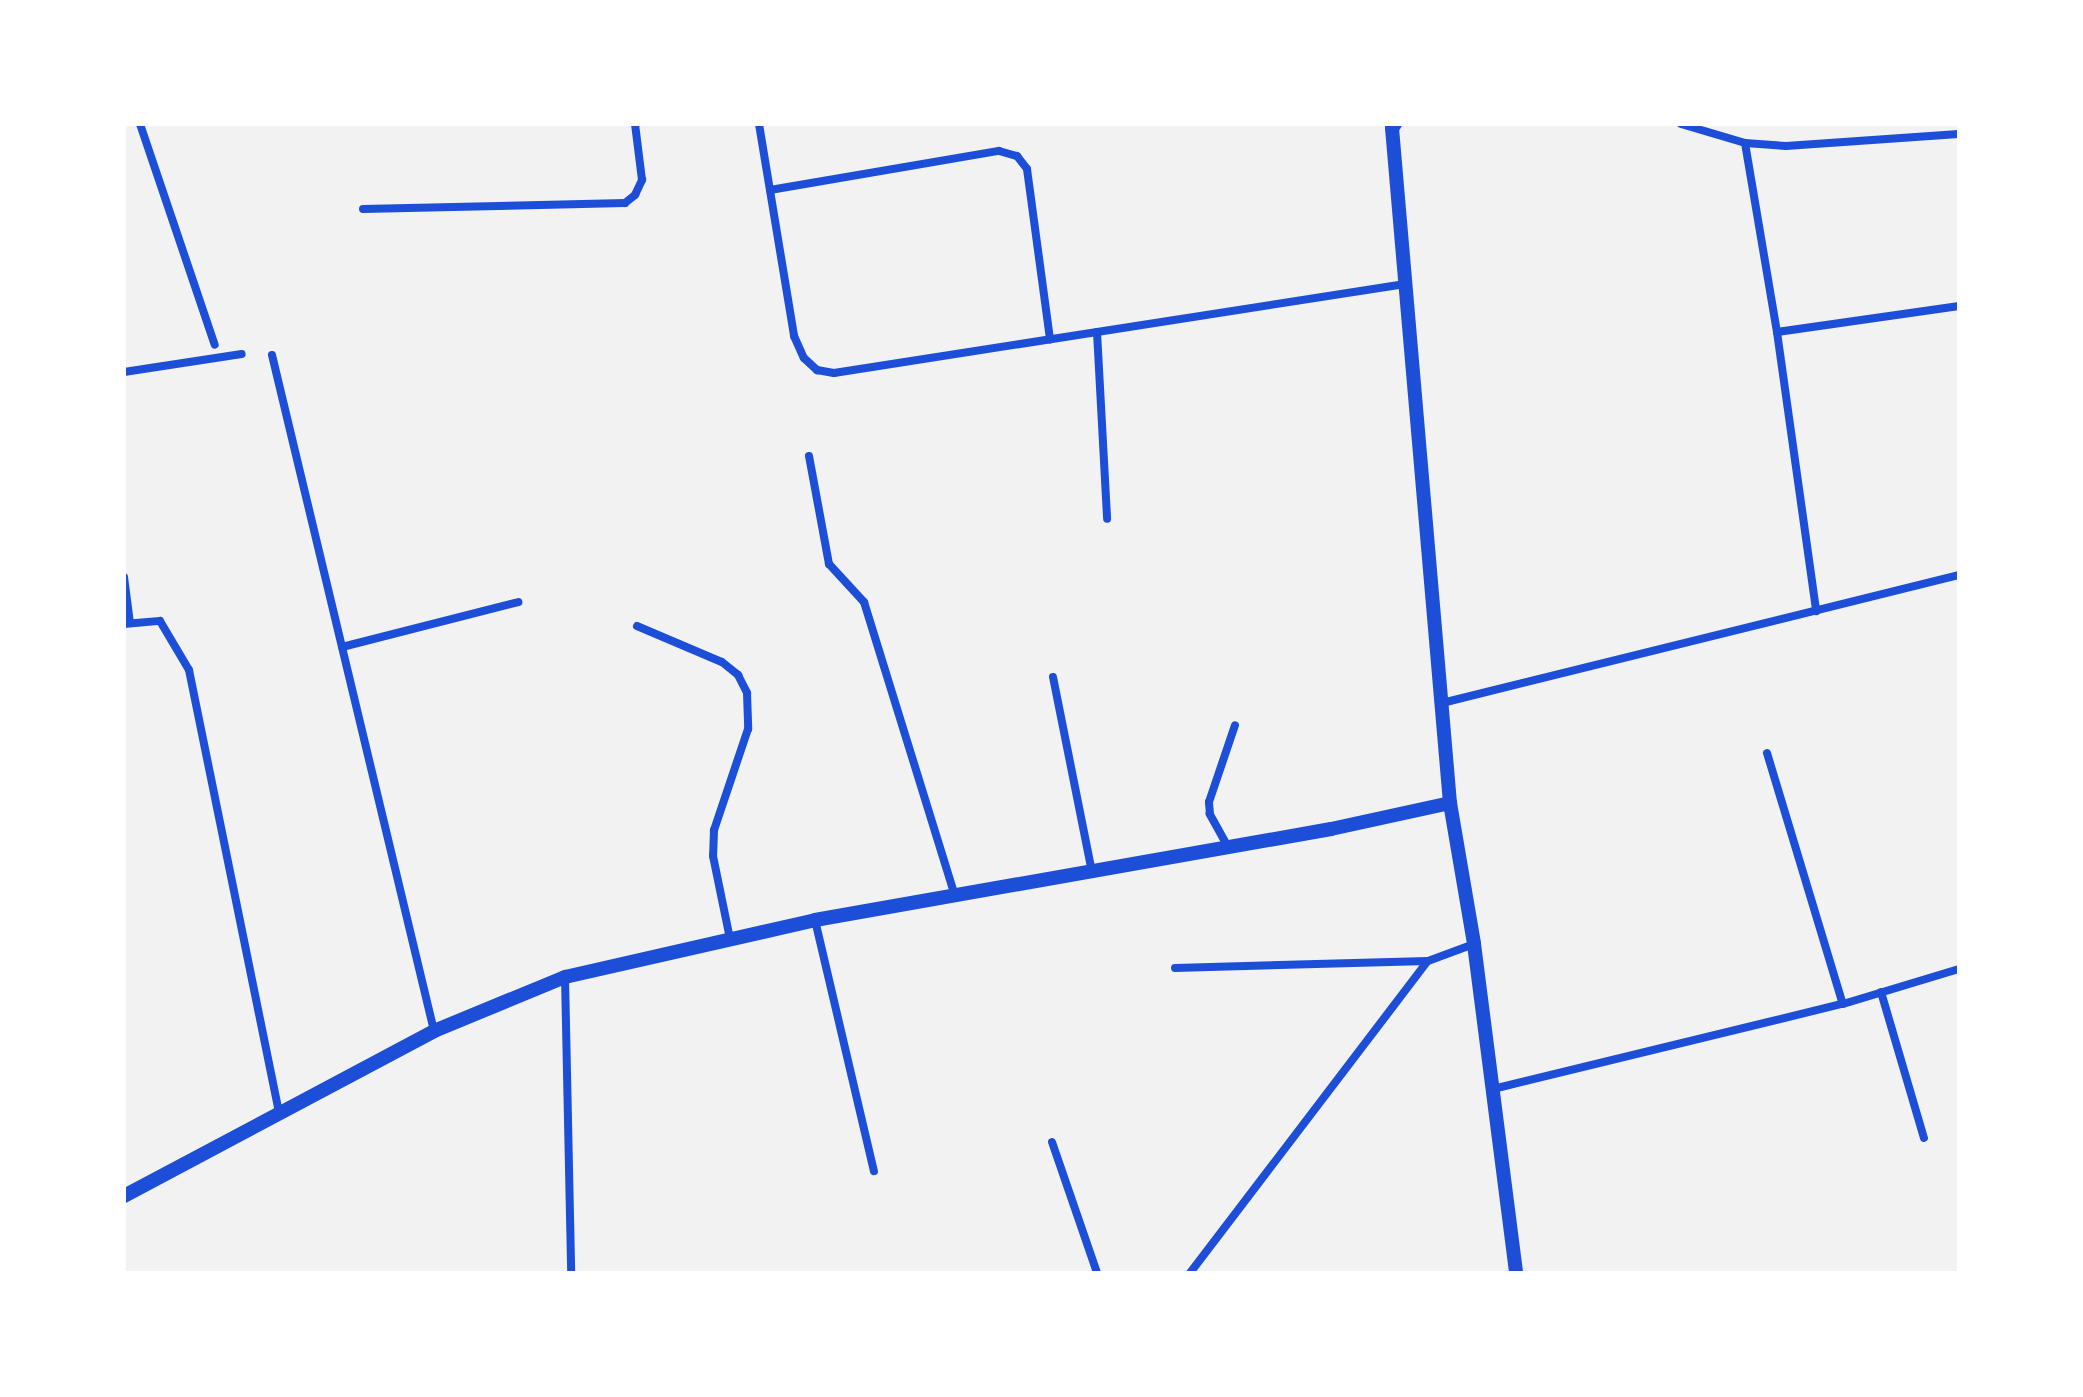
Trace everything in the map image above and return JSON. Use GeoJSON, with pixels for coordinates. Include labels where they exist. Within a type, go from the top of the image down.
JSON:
{"type":"FeatureCollection","features":[{"type":"Feature","properties":{"kind":"street"},"geometry":{"type":"LineString","coordinates":[[140,124],[215,345]]}},
{"type":"Feature","properties":{"kind":"street"},"geometry":{"type":"LineString","coordinates":[[363,209],[625,203],[635,195],[642,180],[635,124]]}},
{"type":"Feature","properties":{"kind":"street"},"geometry":{"type":"LineString","coordinates":[[759,124],[794,336],[804,358],[817,370],[834,373],[1405,284]]}},
{"type":"Feature","properties":{"kind":"street"},"geometry":{"type":"LineString","coordinates":[[1681,124],[1745,143],[1786,146],[1959,134]]}},
{"type":"Feature","properties":{"kind":"street"},"geometry":{"type":"LineString","coordinates":[[1392,125],[1450,803],[1474,944],[1516,1273]]}},
{"type":"Feature","properties":{"kind":"street"},"geometry":{"type":"LineString","coordinates":[[1745,143],[1777,332],[1816,611]]}},
{"type":"Feature","properties":{"kind":"street"},"geometry":{"type":"LineString","coordinates":[[770,190],[999,151],[1017,156],[1027,169],[1050,339]]}},
{"type":"Feature","properties":{"kind":"street"},"geometry":{"type":"LineString","coordinates":[[1777,332],[1959,306]]}},
{"type":"Feature","properties":{"kind":"street"},"geometry":{"type":"LineString","coordinates":[[1097,332],[1107,519]]}},
{"type":"Feature","properties":{"kind":"street"},"geometry":{"type":"LineString","coordinates":[[124,372],[242,354]]}},
{"type":"Feature","properties":{"kind":"street"},"geometry":{"type":"LineString","coordinates":[[272,355],[434,1031]]}},
{"type":"Feature","properties":{"kind":"street"},"geometry":{"type":"LineString","coordinates":[[809,456],[829,564],[864,602],[955,896]]}},
{"type":"Feature","properties":{"kind":"street"},"geometry":{"type":"LineString","coordinates":[[1443,711],[1959,575]]}},
{"type":"Feature","properties":{"kind":"street"},"geometry":{"type":"LineString","coordinates":[[124,577],[127,623],[160,621],[189,670],[279,1113]]}},
{"type":"Feature","properties":{"kind":"street"},"geometry":{"type":"LineString","coordinates":[[342,647],[518,602]]}},
{"type":"Feature","properties":{"kind":"street"},"geometry":{"type":"LineString","coordinates":[[637,626],[722,662],[738,675],[747,693],[748,729],[714,830],[713,856],[730,939]]}},
{"type":"Feature","properties":{"kind":"street"},"geometry":{"type":"LineString","coordinates":[[1053,677],[1092,872]]}},
{"type":"Feature","properties":{"kind":"street"},"geometry":{"type":"LineString","coordinates":[[1228,848],[1210,814],[1209,802],[1235,725]]}},
{"type":"Feature","properties":{"kind":"street"},"geometry":{"type":"LineString","coordinates":[[1767,753],[1843,1004]]}},
{"type":"Feature","properties":{"kind":"street"},"geometry":{"type":"LineString","coordinates":[[124,1196],[434,1031],[565,977],[815,920],[1228,848],[1450,803]]}},
{"type":"Feature","properties":{"kind":"street"},"geometry":{"type":"LineString","coordinates":[[815,920],[874,1171]]}},
{"type":"Feature","properties":{"kind":"street"},"geometry":{"type":"LineString","coordinates":[[1175,968],[1428,961],[1474,944]]}},
{"type":"Feature","properties":{"kind":"street"},"geometry":{"type":"LineString","coordinates":[[1190,1273],[1428,961]]}},
{"type":"Feature","properties":{"kind":"street"},"geometry":{"type":"LineString","coordinates":[[1493,1089],[1843,1004],[1959,969]]}},
{"type":"Feature","properties":{"kind":"street"},"geometry":{"type":"LineString","coordinates":[[565,977],[571,1273]]}},
{"type":"Feature","properties":{"kind":"street"},"geometry":{"type":"LineString","coordinates":[[1881,992],[1924,1138]]}},
{"type":"Feature","properties":{"kind":"street"},"geometry":{"type":"LineString","coordinates":[[1052,1142],[1097,1273]]}}]}
